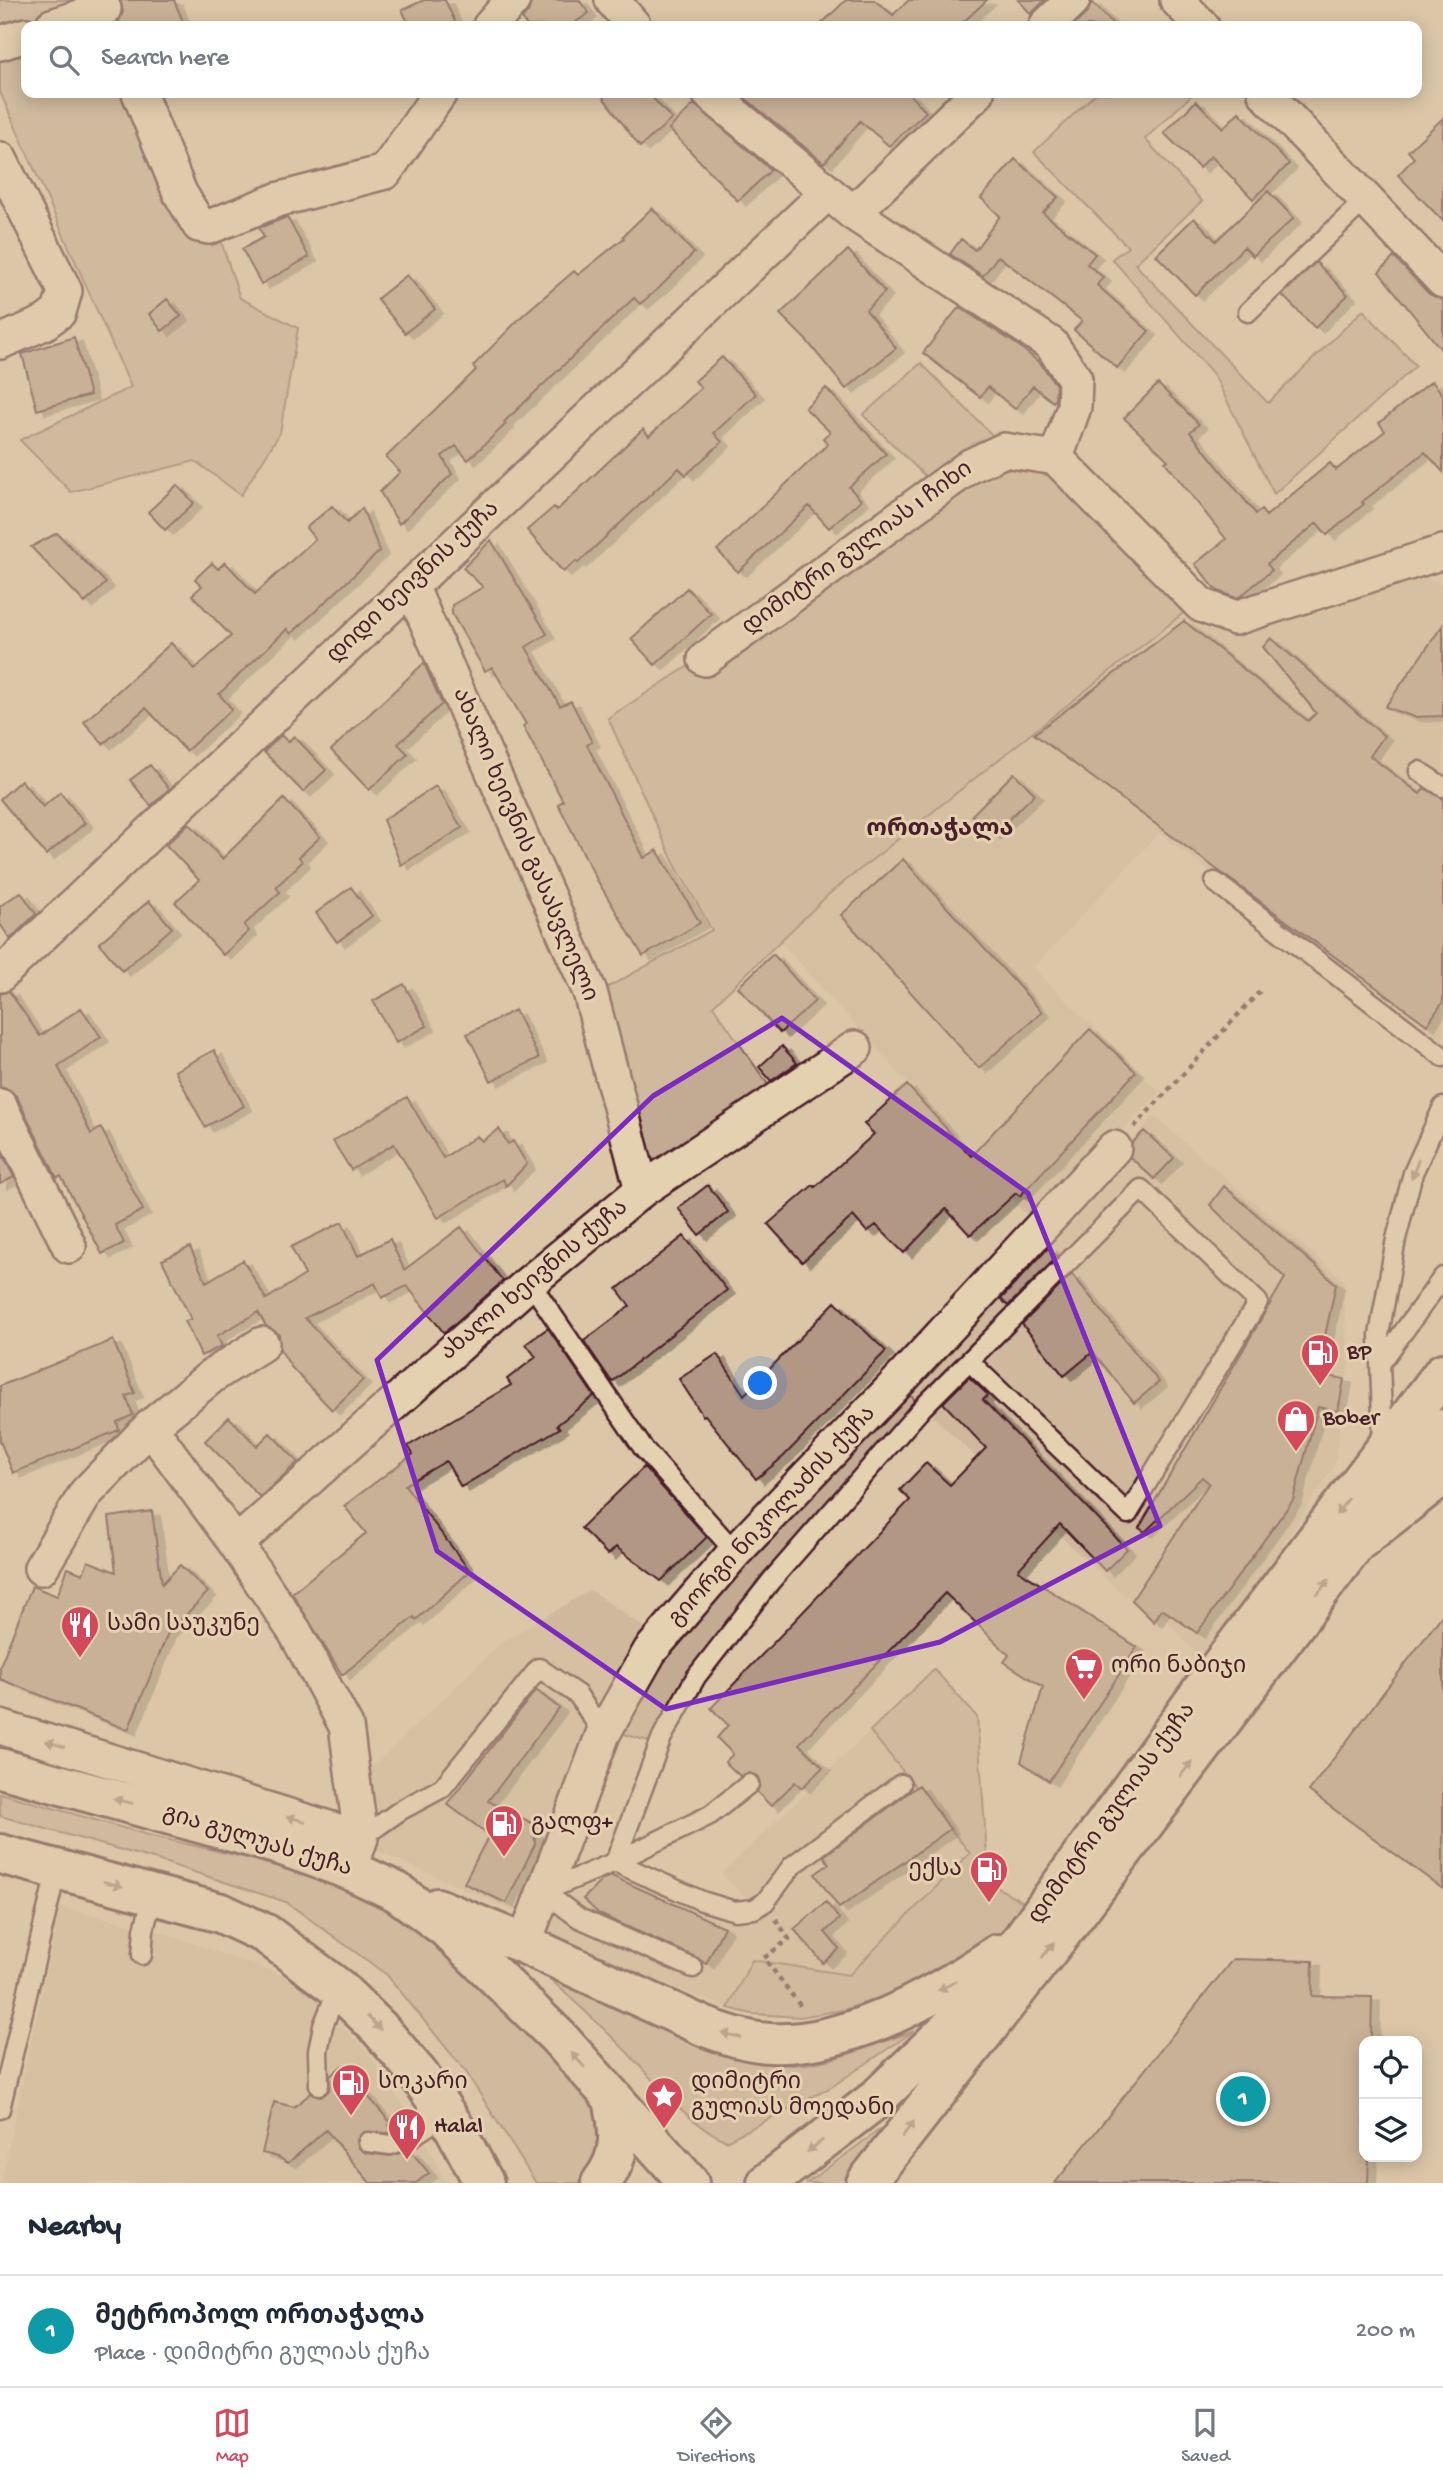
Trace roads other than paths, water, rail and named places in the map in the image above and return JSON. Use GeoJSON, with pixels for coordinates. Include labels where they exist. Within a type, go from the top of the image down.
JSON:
{"type":"FeatureCollection","features":[{"type":"Feature","properties":{"kind":"main road","name":"დიმიტრი გულიას ქუჩა"},"geometry":{"type":"LineString","coordinates":[[767,2183],[875,2100],[917,2061],[982,1992],[1203,1689],[1443,1373]]}},
{"type":"Feature","properties":{"kind":"main road","name":"დიმიტრი გულიას ქუჩა"},"geometry":{"type":"LineString","coordinates":[[866,2183],[1063,1931],[1443,1429]]}},
{"type":"Feature","properties":{"kind":"main road","name":"დიმიტრი გულიას ქუჩა"},"geometry":{"type":"LineString","coordinates":[[1356,1543],[1441,1478]]}},
{"type":"Feature","properties":{"kind":"main road","name":"გია გულუას ქუჩა"},"geometry":{"type":"LineString","coordinates":[[0,1768],[283,1846],[356,1854],[397,1892],[455,1936],[558,2038],[689,2183]]}},
{"type":"Feature","properties":{"kind":"main road"},"geometry":{"type":"LineString","coordinates":[[0,1854],[220,1913],[266,1934],[338,1987],[379,2028],[419,2075],[446,2114],[484,2183]]}},
{"type":"Feature","properties":{"kind":"main road"},"geometry":{"type":"LineString","coordinates":[[397,1892],[524,1944],[702,2026],[733,2037],[769,2043],[800,2042],[834,2036],[870,2024],[962,1978],[1025,1936]]}},
{"type":"Feature","properties":{"kind":"main road"},"geometry":{"type":"LineString","coordinates":[[601,2183],[609,2173],[618,2147],[620,2129],[613,2099]]}},
{"type":"Feature","properties":{"kind":"street"},"geometry":{"type":"LineString","coordinates":[[494,21],[513,0]]}},
{"type":"Feature","properties":{"kind":"street"},"geometry":{"type":"LineString","coordinates":[[612,0],[630,21]]}},
{"type":"Feature","properties":{"kind":"street"},"geometry":{"type":"LineString","coordinates":[[1051,21],[1073,0]]}},
{"type":"Feature","properties":{"kind":"street"},"geometry":{"type":"LineString","coordinates":[[1177,0],[1197,21]]}},
{"type":"Feature","properties":{"kind":"street"},"geometry":{"type":"LineString","coordinates":[[71,21],[105,12]]}},
{"type":"Feature","properties":{"kind":"street"},"geometry":{"type":"LineString","coordinates":[[0,43],[21,37]]}},
{"type":"Feature","properties":{"kind":"street"},"geometry":{"type":"LineString","coordinates":[[141,98],[180,193],[199,225],[209,227],[276,200],[385,172],[437,98]]}},
{"type":"Feature","properties":{"kind":"street"},"geometry":{"type":"LineString","coordinates":[[715,98],[853,213],[1051,344],[1075,379],[1074,407],[1056,458],[1201,605],[1235,618],[1438,559]]}},
{"type":"Feature","properties":{"kind":"street"},"geometry":{"type":"LineString","coordinates":[[853,213],[972,98]]}},
{"type":"Feature","properties":{"kind":"street"},"geometry":{"type":"LineString","coordinates":[[1270,98],[1443,281]]}},
{"type":"Feature","properties":{"kind":"street"},"geometry":{"type":"LineString","coordinates":[[0,159],[65,291],[59,312],[44,323],[0,342]]}},
{"type":"Feature","properties":{"kind":"street","name":"დიდი ხეივნის ქუჩა"},"geometry":{"type":"LineString","coordinates":[[0,975],[828,192]]}},
{"type":"Feature","properties":{"kind":"street","name":"დიმიტრი გულიას I ჩიხი"},"geometry":{"type":"LineString","coordinates":[[705,659],[970,466],[1004,450],[1056,458]]}},
{"type":"Feature","properties":{"kind":"street","name":"ახალი ხეივნის გასასვლელი"},"geometry":{"type":"LineString","coordinates":[[411,586],[590,992],[642,1190]]}},
{"type":"Feature","properties":{"kind":"street","name":"ახალი ხეივნის ქუჩა"},"geometry":{"type":"LineString","coordinates":[[236,1544],[530,1282],[642,1190],[855,1048]]}},
{"type":"Feature","properties":{"kind":"street"},"geometry":{"type":"LineString","coordinates":[[0,1106],[69,1246]]}},
{"type":"Feature","properties":{"kind":"street","name":"გიორგი ნიკოლაძის ქუჩა"},"geometry":{"type":"LineString","coordinates":[[524,1944],[603,1734],[650,1651],[735,1552],[901,1379],[1114,1148]]}},
{"type":"Feature","properties":{"kind":"street"},"geometry":{"type":"LineString","coordinates":[[41,1568],[86,1493],[150,1427],[212,1376],[262,1344]]}},
{"type":"Feature","properties":{"kind":"street"},"geometry":{"type":"LineString","coordinates":[[150,1427],[236,1544],[295,1632],[346,1726],[356,1854]]}},
{"type":"Feature","properties":{"kind":"street","name":"გია გულუას ქუჩა"},"geometry":{"type":"LineString","coordinates":[[0,1727],[356,1854]]}},
{"type":"Feature","properties":{"kind":"lane"},"geometry":{"type":"LineString","coordinates":[[1248,312],[1366,199]]}},
{"type":"Feature","properties":{"kind":"lane"},"geometry":{"type":"LineString","coordinates":[[1419,771],[1443,787]]}},
{"type":"Feature","properties":{"kind":"lane"},"geometry":{"type":"LineString","coordinates":[[1215,881],[1443,1057]]}},
{"type":"Feature","properties":{"kind":"lane"},"geometry":{"type":"LineString","coordinates":[[1383,1453],[1379,1335],[1396,1239],[1413,1173],[1443,1107]]}},
{"type":"Feature","properties":{"kind":"lane"},"geometry":{"type":"LineString","coordinates":[[615,1862],[662,1737],[696,1677],[780,1570],[922,1408],[1141,1189],[1258,1302],[1128,1514],[969,1362]]}},
{"type":"Feature","properties":{"kind":"lane"},"geometry":{"type":"LineString","coordinates":[[1380,1364],[1443,1277]]}},
{"type":"Feature","properties":{"kind":"lane"},"geometry":{"type":"LineString","coordinates":[[530,1282],[643,1448],[735,1552]]}},
{"type":"Feature","properties":{"kind":"lane"},"geometry":{"type":"LineString","coordinates":[[356,1854],[401,1810],[442,1788],[539,1668],[578,1695],[603,1734]]}},
{"type":"Feature","properties":{"kind":"lane"},"geometry":{"type":"LineString","coordinates":[[544,1892],[615,1862],[710,1815],[748,1784]]}},
{"type":"Feature","properties":{"kind":"lane"},"geometry":{"type":"LineString","coordinates":[[615,1862],[702,1901],[735,1911],[754,1909],[765,1902],[792,1866],[901,1784]]}},
{"type":"Feature","properties":{"kind":"lane"},"geometry":{"type":"LineString","coordinates":[[0,2109],[57,1868]]}},
{"type":"Feature","properties":{"kind":"lane"},"geometry":{"type":"LineString","coordinates":[[544,1892],[579,1918],[693,1968]]}},
{"type":"Feature","properties":{"kind":"lane"},"geometry":{"type":"LineString","coordinates":[[142,1955],[144,1930],[153,1894]]}},
{"type":"Feature","properties":{"kind":"lane"},"geometry":{"type":"LineString","coordinates":[[319,2085],[318,2051],[323,2026],[338,1987]]}},
{"type":"Feature","properties":{"kind":"lane"},"geometry":{"type":"LineString","coordinates":[[368,2142],[391,2145],[413,2136],[446,2114]]}},
{"type":"Feature","properties":{"kind":"place","name":"BP"},"geometry":{"type":"Point","coordinates":[1320,1387]}},
{"type":"Feature","properties":{"kind":"place","name":"Bober"},"geometry":{"type":"Point","coordinates":[1296,1453]}},
{"type":"Feature","properties":{"kind":"place","name":"სამი საუკუნე"},"geometry":{"type":"Point","coordinates":[80,1659]}},
{"type":"Feature","properties":{"kind":"place","name":"ორი ნაბიჯი"},"geometry":{"type":"Point","coordinates":[1084,1701]}},
{"type":"Feature","properties":{"kind":"place","name":"გალფ+"},"geometry":{"type":"Point","coordinates":[504,1858]}},
{"type":"Feature","properties":{"kind":"place","name":"ექსა"},"geometry":{"type":"Point","coordinates":[989,1904]}},
{"type":"Feature","properties":{"kind":"place","name":"მეტროპოლ ორთაჭალა"},"geometry":{"type":"Point","coordinates":[1243,2099]}},
{"type":"Feature","properties":{"kind":"place","name":"სოკარი"},"geometry":{"type":"Point","coordinates":[351,2117]}},
{"type":"Feature","properties":{"kind":"place","name":"დიმიტრი გულიას მოედანი"},"geometry":{"type":"Point","coordinates":[664,2130]}},
{"type":"Feature","properties":{"kind":"place","name":"Halal"},"geometry":{"type":"Point","coordinates":[407,2161]}},
{"type":"Feature","properties":{"kind":"district","name":"ორთაჭალა"},"geometry":{"type":"Point","coordinates":[940,830]}}]}
